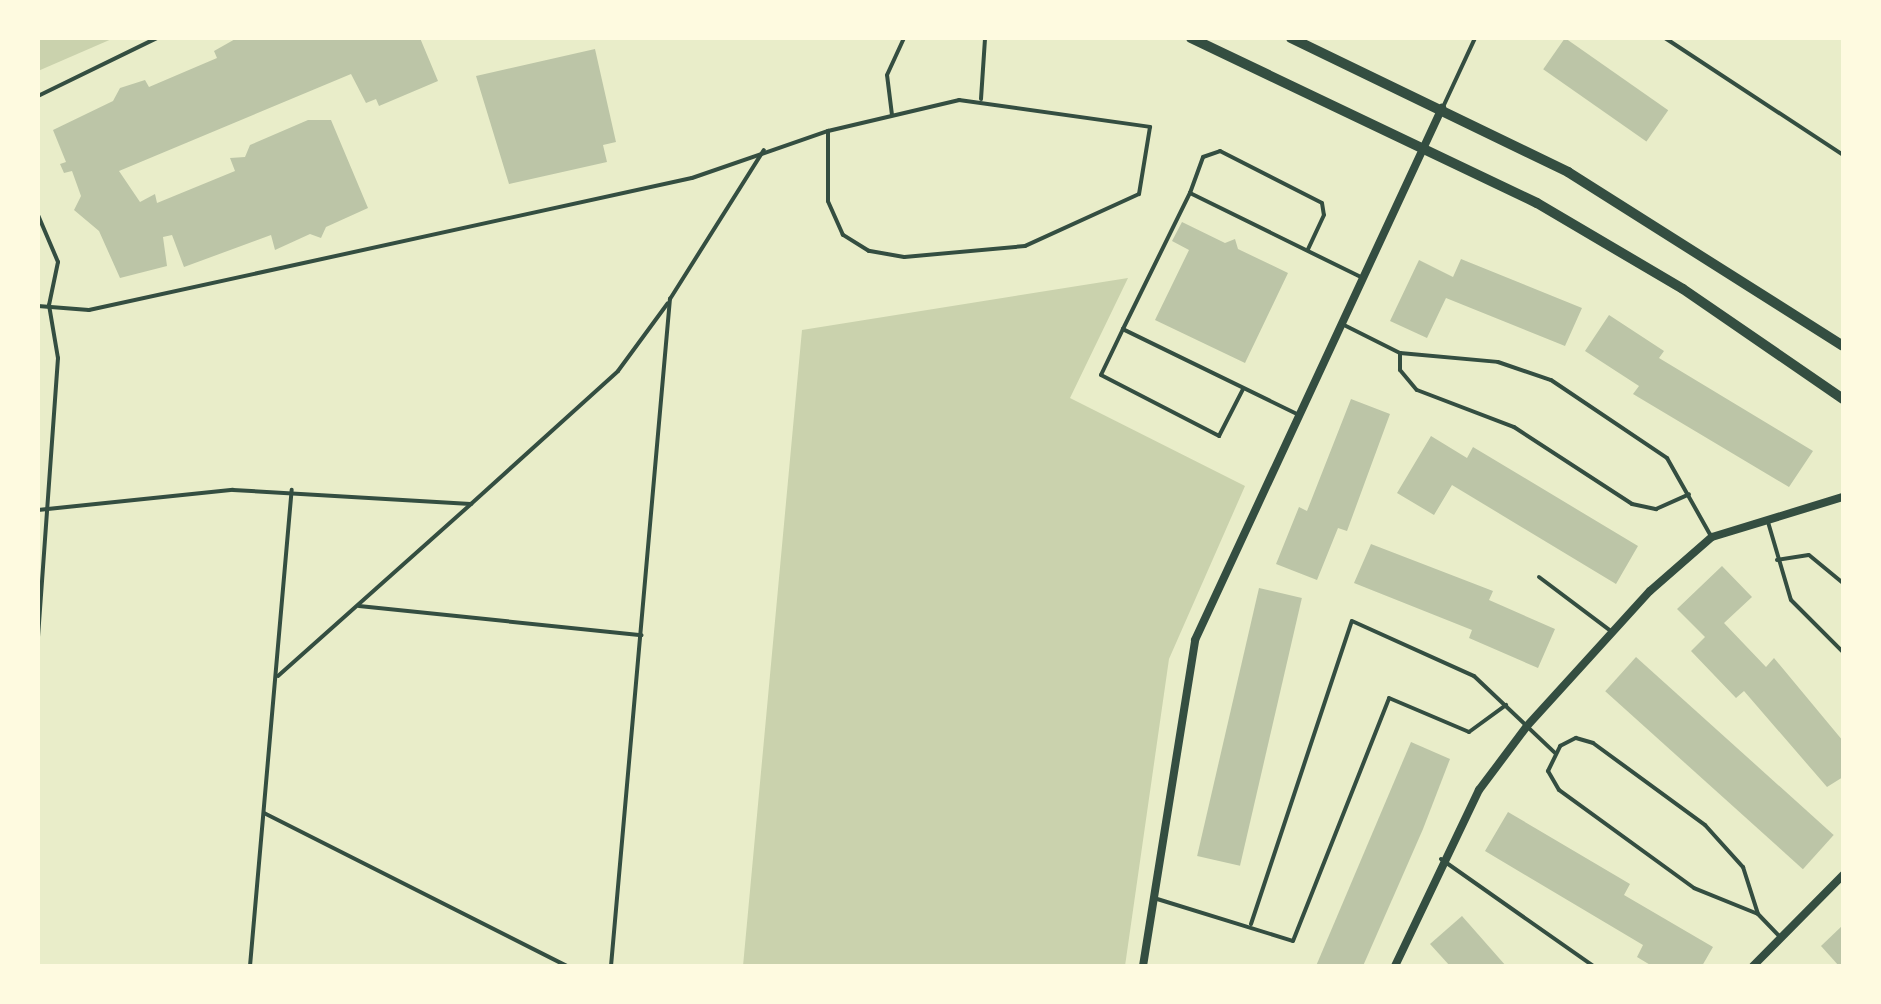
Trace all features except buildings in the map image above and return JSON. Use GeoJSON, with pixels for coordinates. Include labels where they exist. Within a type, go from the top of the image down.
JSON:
{"type":"FeatureCollection","features":[{"type":"Feature","properties":{"kind":"street"},"geometry":{"type":"LineString","coordinates":[[1191,38],[1427,145],[1625,253],[1843,399]]}},
{"type":"Feature","properties":{"kind":"street"},"geometry":{"type":"LineString","coordinates":[[1291,38],[1443,107],[1620,202],[1843,346]]}},
{"type":"Feature","properties":{"kind":"street"},"geometry":{"type":"LineString","coordinates":[[1143,966],[1191,651],[1443,107]]}},
{"type":"Feature","properties":{"kind":"street"},"geometry":{"type":"LineString","coordinates":[[1395,966],[1441,859],[1527,726],[1613,632],[1712,537],[1843,497]]}},
{"type":"Feature","properties":{"kind":"street"},"geometry":{"type":"LineString","coordinates":[[1753,966],[1843,875]]}},
{"type":"Feature","properties":{"kind":"lane"},"geometry":{"type":"LineString","coordinates":[[38,96],[157,38]]}},
{"type":"Feature","properties":{"kind":"lane"},"geometry":{"type":"LineString","coordinates":[[892,116],[887,75],[904,38]]}},
{"type":"Feature","properties":{"kind":"lane"},"geometry":{"type":"LineString","coordinates":[[981,99],[985,38]]}},
{"type":"Feature","properties":{"kind":"lane"},"geometry":{"type":"LineString","coordinates":[[1443,107],[1475,38]]}},
{"type":"Feature","properties":{"kind":"lane"},"geometry":{"type":"LineString","coordinates":[[1665,38],[1843,155]]}},
{"type":"Feature","properties":{"kind":"lane"},"geometry":{"type":"LineString","coordinates":[[38,306],[89,310],[692,178],[765,150],[828,131],[981,99],[1150,127],[1139,194],[1025,246],[929,256],[869,251],[843,235],[828,201],[828,131]]}},
{"type":"Feature","properties":{"kind":"lane"},"geometry":{"type":"LineString","coordinates":[[276,678],[618,371],[670,299],[765,150]]}},
{"type":"Feature","properties":{"kind":"lane"},"geometry":{"type":"LineString","coordinates":[[1243,388],[1219,436],[1101,375],[1210,151],[1248,164],[1324,205],[1308,251]]}},
{"type":"Feature","properties":{"kind":"lane"},"geometry":{"type":"LineString","coordinates":[[1190,193],[1364,278]]}},
{"type":"Feature","properties":{"kind":"lane"},"geometry":{"type":"LineString","coordinates":[[38,215],[58,262],[49,305],[58,358],[50,507],[38,638]]}},
{"type":"Feature","properties":{"kind":"lane"},"geometry":{"type":"LineString","coordinates":[[611,966],[670,299]]}},
{"type":"Feature","properties":{"kind":"lane"},"geometry":{"type":"LineString","coordinates":[[1341,324],[1400,353],[1534,372],[1662,454],[1689,494],[1712,537]]}},
{"type":"Feature","properties":{"kind":"lane"},"geometry":{"type":"LineString","coordinates":[[1123,329],[1299,415]]}},
{"type":"Feature","properties":{"kind":"lane"},"geometry":{"type":"LineString","coordinates":[[1400,353],[1400,370],[1417,390],[1522,432],[1637,507],[1656,509],[1689,494]]}},
{"type":"Feature","properties":{"kind":"lane"},"geometry":{"type":"LineString","coordinates":[[38,510],[292,490],[471,504]]}},
{"type":"Feature","properties":{"kind":"lane"},"geometry":{"type":"LineString","coordinates":[[250,966],[292,490]]}},
{"type":"Feature","properties":{"kind":"lane"},"geometry":{"type":"LineString","coordinates":[[1768,522],[1777,560],[1799,612],[1843,652]]}},
{"type":"Feature","properties":{"kind":"lane"},"geometry":{"type":"LineString","coordinates":[[1777,560],[1809,555],[1843,583]]}},
{"type":"Feature","properties":{"kind":"lane"},"geometry":{"type":"LineString","coordinates":[[1539,577],[1613,632]]}},
{"type":"Feature","properties":{"kind":"lane"},"geometry":{"type":"LineString","coordinates":[[359,606],[642,635]]}},
{"type":"Feature","properties":{"kind":"lane"},"geometry":{"type":"LineString","coordinates":[[1251,924],[1352,621],[1465,670],[1555,753]]}},
{"type":"Feature","properties":{"kind":"lane"},"geometry":{"type":"LineString","coordinates":[[1152,898],[1251,924],[1293,941],[1389,698],[1469,732],[1506,705]]}},
{"type":"Feature","properties":{"kind":"lane"},"geometry":{"type":"LineString","coordinates":[[1758,914],[1743,867],[1696,818],[1585,739],[1567,740],[1555,753],[1548,774],[1559,790],[1694,888],[1758,914],[1781,938]]}},
{"type":"Feature","properties":{"kind":"lane"},"geometry":{"type":"LineString","coordinates":[[264,813],[567,966]]}},
{"type":"Feature","properties":{"kind":"lane"},"geometry":{"type":"LineString","coordinates":[[1441,859],[1591,965]]}},
{"type":"Feature","properties":{"kind":"green space"},"geometry":{"type":"Polygon","coordinates":[[[38,38],[114,38],[38,71],[38,38]]]}},
{"type":"Feature","properties":{"kind":"green space"},"geometry":{"type":"Polygon","coordinates":[[[1128,278],[1070,398],[1245,486],[1169,659],[1125,966],[743,966],[802,330],[1128,278]]]}}]}
